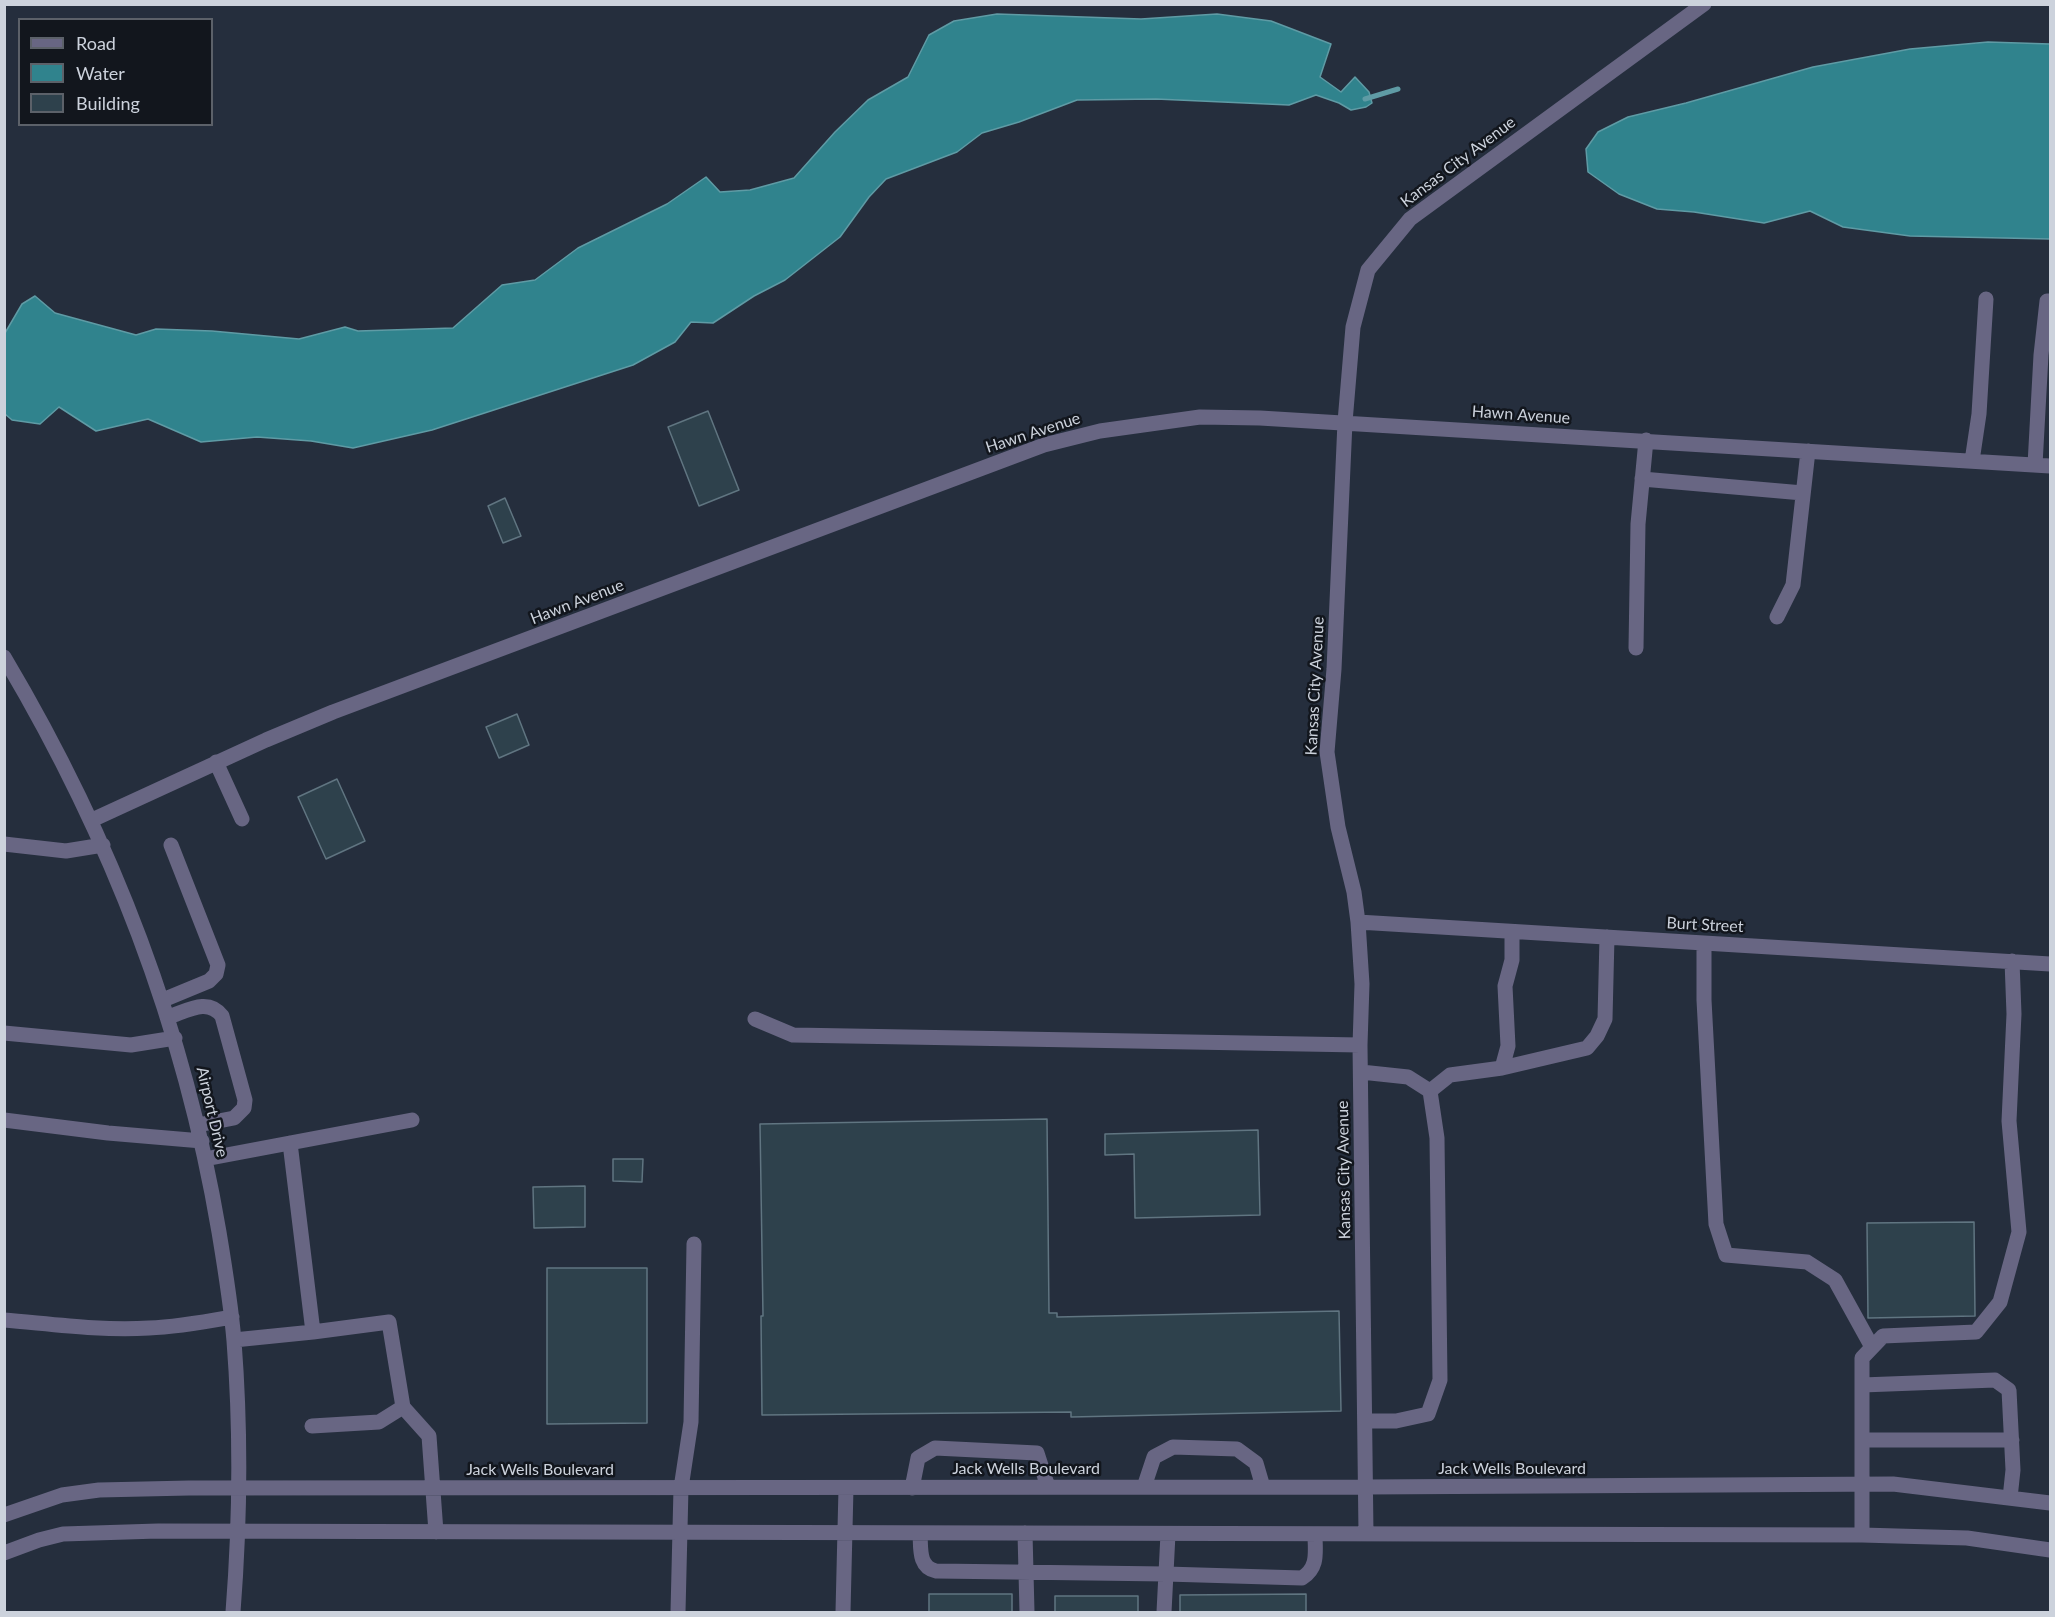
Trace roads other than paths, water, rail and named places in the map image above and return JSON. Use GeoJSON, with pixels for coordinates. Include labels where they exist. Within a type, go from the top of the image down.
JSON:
{"type":"FeatureCollection","features":[{"type":"Feature","properties":{"kind":"street","name":"Kansas City Avenue"},"geometry":{"type":"LineString","coordinates":[[1366,1534],[1360,1045],[1362,984],[1354,892],[1338,827],[1328,752],[1345,422],[1353,327],[1368,270],[1410,219],[1704,4]]}},
{"type":"Feature","properties":{"kind":"street"},"geometry":{"type":"LineString","coordinates":[[1972,461],[1979,414],[1986,299]]}},
{"type":"Feature","properties":{"kind":"street"},"geometry":{"type":"LineString","coordinates":[[2043,465],[2041,355],[2047,301],[2050,301]]}},
{"type":"Feature","properties":{"kind":"street","name":"Hawn Avenue"},"geometry":{"type":"LineString","coordinates":[[92,820],[216,762],[333,712],[1044,445],[1100,431],[1200,417],[1345,422],[2043,465]]}},
{"type":"Feature","properties":{"kind":"street"},"geometry":{"type":"LineString","coordinates":[[1636,648],[1638,524],[1646,440]]}},
{"type":"Feature","properties":{"kind":"street"},"geometry":{"type":"LineString","coordinates":[[1777,617],[1793,585],[1808,451]]}},
{"type":"Feature","properties":{"kind":"street"},"geometry":{"type":"LineString","coordinates":[[1642,479],[1803,493]]}},
{"type":"Feature","properties":{"kind":"street","name":"Airport Drive"},"geometry":{"type":"LineString","coordinates":[[4,657],[50,737],[103,845],[163,1000],[202,1141],[232,1317],[238,1400],[238,1488],[233,1612]]}},
{"type":"Feature","properties":{"kind":"street"},"geometry":{"type":"LineString","coordinates":[[216,762],[242,819]]}},
{"type":"Feature","properties":{"kind":"street"},"geometry":{"type":"LineString","coordinates":[[4,844],[66,851],[103,845]]}},
{"type":"Feature","properties":{"kind":"street"},"geometry":{"type":"LineString","coordinates":[[163,1000],[209,981],[216,974],[218,965],[171,845]]}},
{"type":"Feature","properties":{"kind":"street","name":"Burt Street"},"geometry":{"type":"LineString","coordinates":[[1358,922],[2050,963]]}},
{"type":"Feature","properties":{"kind":"street"},"geometry":{"type":"LineString","coordinates":[[1502,1068],[1508,1046],[1505,986],[1512,960],[1512,932]]}},
{"type":"Feature","properties":{"kind":"street"},"geometry":{"type":"LineString","coordinates":[[1430,1091],[1450,1075],[1548,1059],[1587,1048],[1597,1036],[1605,1019],[1606,937]]}},
{"type":"Feature","properties":{"kind":"street"},"geometry":{"type":"LineString","coordinates":[[1704,943],[1704,1000],[1716,1224],[1726,1255],[1807,1262],[1835,1280],[1872,1347]]}},
{"type":"Feature","properties":{"kind":"street"},"geometry":{"type":"LineString","coordinates":[[1862,1535],[1862,1358],[1883,1336],[1976,1332],[2000,1302],[2019,1232],[2009,1120],[2014,1014],[2012,961]]}},
{"type":"Feature","properties":{"kind":"street"},"geometry":{"type":"LineString","coordinates":[[168,1017],[207,1005],[217,1009],[222,1016],[245,1100],[244,1108],[234,1118],[198,1125]]}},
{"type":"Feature","properties":{"kind":"street"},"geometry":{"type":"LineString","coordinates":[[755,1019],[793,1035],[1360,1045]]}},
{"type":"Feature","properties":{"kind":"street"},"geometry":{"type":"LineString","coordinates":[[4,1033],[131,1045],[175,1038]]}},
{"type":"Feature","properties":{"kind":"street"},"geometry":{"type":"LineString","coordinates":[[1361,1072],[1408,1077],[1430,1091],[1437,1138],[1440,1380],[1428,1414],[1396,1421],[1365,1421]]}},
{"type":"Feature","properties":{"kind":"street"},"geometry":{"type":"LineString","coordinates":[[4,1120],[108,1133],[202,1141]]}},
{"type":"Feature","properties":{"kind":"street"},"geometry":{"type":"LineString","coordinates":[[205,1159],[412,1120]]}},
{"type":"Feature","properties":{"kind":"street"},"geometry":{"type":"LineString","coordinates":[[290,1143],[313,1332]]}},
{"type":"Feature","properties":{"kind":"street"},"geometry":{"type":"LineString","coordinates":[[678,1612],[681,1488],[691,1422],[694,1244]]}},
{"type":"Feature","properties":{"kind":"street"},"geometry":{"type":"LineString","coordinates":[[4,1320],[83,1327],[147,1329],[232,1317]]}},
{"type":"Feature","properties":{"kind":"street"},"geometry":{"type":"LineString","coordinates":[[234,1340],[389,1322],[403,1407],[429,1436],[436,1532]]}},
{"type":"Feature","properties":{"kind":"street"},"geometry":{"type":"LineString","coordinates":[[1862,1385],[1995,1380],[2008,1390],[2013,1470],[2010,1498]]}},
{"type":"Feature","properties":{"kind":"street"},"geometry":{"type":"LineString","coordinates":[[312,1426],[379,1422],[403,1407]]}},
{"type":"Feature","properties":{"kind":"street"},"geometry":{"type":"LineString","coordinates":[[1862,1440],[2012,1440]]}},
{"type":"Feature","properties":{"kind":"street"},"geometry":{"type":"LineString","coordinates":[[1144,1487],[1154,1457],[1173,1447],[1237,1449],[1256,1462],[1263,1487]]}},
{"type":"Feature","properties":{"kind":"street"},"geometry":{"type":"LineString","coordinates":[[912,1488],[918,1458],[935,1448],[1037,1454],[1048,1487]]}},
{"type":"Feature","properties":{"kind":"street","name":"Jack Wells Boulevard"},"geometry":{"type":"LineString","coordinates":[[4,1515],[62,1495],[99,1490],[238,1488],[1893,1484],[2050,1503]]}},
{"type":"Feature","properties":{"kind":"street"},"geometry":{"type":"LineString","coordinates":[[843,1612],[846,1488]]}},
{"type":"Feature","properties":{"kind":"street"},"geometry":{"type":"LineString","coordinates":[[4,1553],[63,1534],[113,1531],[1862,1535],[1967,1539],[2050,1550]]}},
{"type":"Feature","properties":{"kind":"street"},"geometry":{"type":"LineString","coordinates":[[920,1533],[922,1560],[931,1569],[1302,1578],[1310,1573],[1316,1561],[1315,1534]]}},
{"type":"Feature","properties":{"kind":"street"},"geometry":{"type":"LineString","coordinates":[[1025,1533],[1027,1612]]}},
{"type":"Feature","properties":{"kind":"street"},"geometry":{"type":"LineString","coordinates":[[1164,1612],[1168,1534]]}},
{"type":"Feature","properties":{"kind":"water"},"geometry":{"type":"Polygon","coordinates":[[[997,14],[1141,19],[1217,14],[1271,21],[1331,44],[1320,77],[1341,92],[1355,77],[1369,92],[1372,103],[1366,107],[1351,110],[1316,95],[1289,105],[1156,99],[1077,100],[982,133],[957,152],[886,179],[869,197],[840,237],[785,280],[754,296],[713,323],[691,322],[675,342],[633,365],[432,430],[353,448],[311,441],[257,437],[201,442],[148,419],[96,431],[59,407],[40,424],[12,420],[5,414],[5,333],[22,304],[35,296],[55,313],[136,335],[156,329],[212,331],[299,339],[345,327],[358,331],[453,328],[502,285],[535,280],[578,248],[667,204],[706,177],[720,192],[750,190],[794,178],[835,132],[868,100],[908,77],[929,35],[954,21],[997,14]]]}},
{"type":"Feature","properties":{"kind":"water"},"geometry":{"type":"Polygon","coordinates":[[[1988,42],[2050,44],[2050,239],[1910,236],[1843,227],[1810,211],[1764,223],[1694,212],[1657,209],[1619,194],[1588,172],[1586,149],[1598,132],[1628,117],[1813,67],[1910,49],[1988,42]]]}},
{"type":"Feature","properties":{"kind":"waterway"},"geometry":{"type":"LineString","coordinates":[[1365,99],[1398,89]]}}]}
